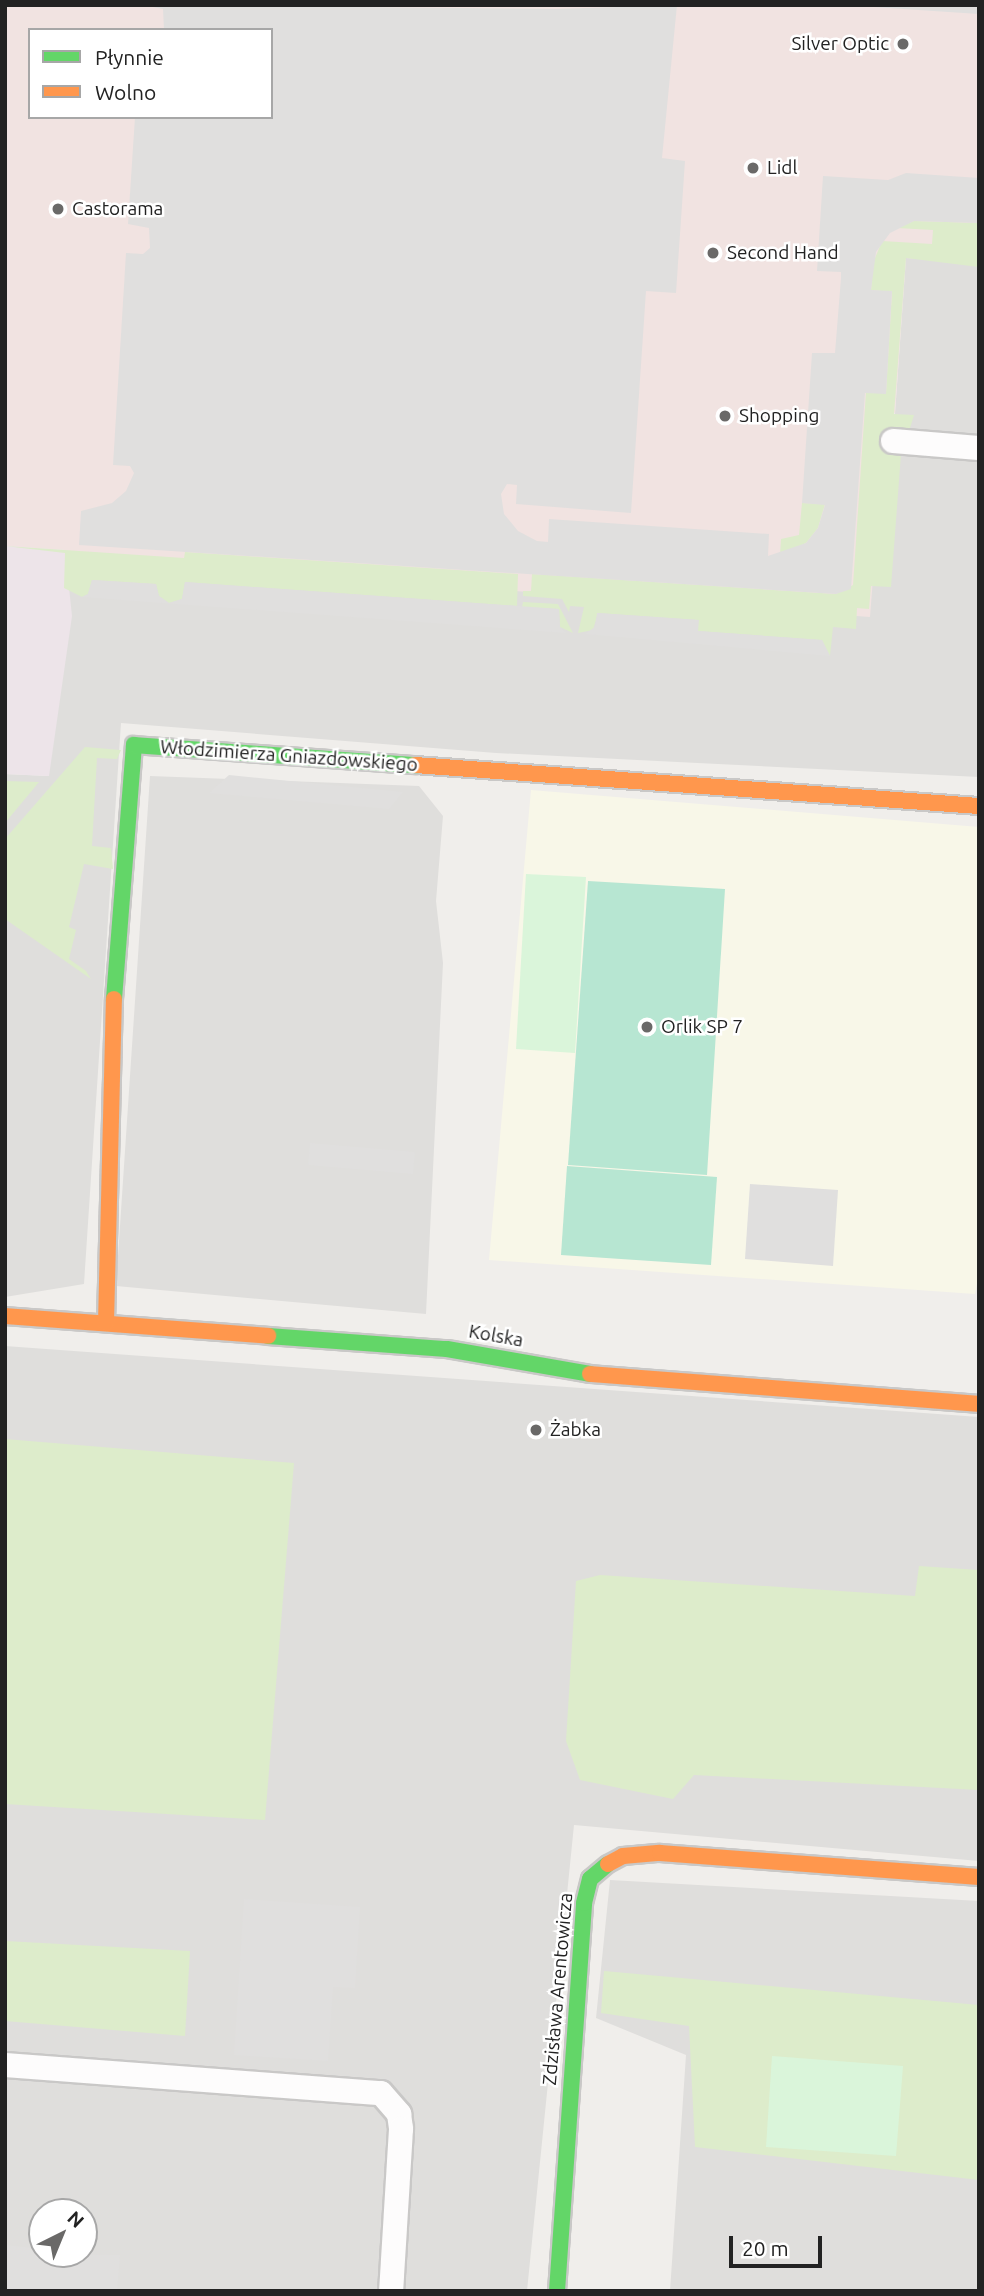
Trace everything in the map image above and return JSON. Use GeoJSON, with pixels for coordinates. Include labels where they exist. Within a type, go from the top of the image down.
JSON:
{"type":"FeatureCollection","features":[{"type":"Feature","properties":{"kind":"street"},"geometry":{"type":"LineString","coordinates":[[892,441],[979,448]]}},
{"type":"Feature","properties":{"kind":"street","name":"Włodzimierza Gniazdowskiego"},"geometry":{"type":"LineString","coordinates":[[106,1323],[115,964],[134,745],[979,806]]}},
{"type":"Feature","properties":{"kind":"street","name":"Kolska"},"geometry":{"type":"LineString","coordinates":[[5,1315],[447,1349],[592,1374],[979,1405]]}},
{"type":"Feature","properties":{"kind":"street","name":"Zdzisława Arentowicza"},"geometry":{"type":"LineString","coordinates":[[557,2291],[584,1903],[590,1879],[601,1867],[623,1856],[660,1853],[979,1877]]}},
{"type":"Feature","properties":{"kind":"street"},"geometry":{"type":"LineString","coordinates":[[5,2065],[381,2093],[399,2114],[401,2129],[391,2291]]}},
{"type":"Feature","properties":{"kind":"shaded area"},"geometry":{"type":"Polygon","coordinates":[[[5,5],[979,5],[979,264],[906,258],[895,413],[886,412],[870,617],[65,558],[65,550],[5,546],[5,5]]]}},
{"type":"Feature","properties":{"kind":"shaded area"},"geometry":{"type":"Polygon","coordinates":[[[143,5],[556,9],[677,5],[662,158],[685,161],[676,293],[646,291],[631,513],[516,504],[517,485],[507,484],[501,494],[504,514],[518,531],[537,541],[548,542],[549,519],[769,534],[768,556],[806,543],[818,528],[825,505],[802,503],[812,353],[835,353],[841,278],[841,272],[817,271],[823,176],[888,180],[906,173],[979,178],[979,223],[914,221],[890,233],[876,252],[871,290],[892,291],[886,394],[865,393],[851,589],[836,594],[79,545],[81,511],[112,503],[126,491],[134,473],[130,466],[113,465],[126,253],[143,254],[150,248],[149,228],[128,224],[135,119],[273,119],[273,28],[164,28],[163,9],[143,5]]]}},
{"type":"Feature","properties":{"kind":"shaded area"},"geometry":{"type":"Polygon","coordinates":[[[843,5],[979,5],[979,14],[843,5]]]}},
{"type":"Feature","properties":{"kind":"shaded area"},"geometry":{"type":"Polygon","coordinates":[[[906,257],[979,264],[979,777],[496,753],[121,723],[84,1284],[5,1297],[5,774],[48,776],[65,558],[869,610],[881,462],[895,413],[906,257]]]}},
{"type":"Feature","properties":{"kind":"shaded area"},"geometry":{"type":"Polygon","coordinates":[[[5,546],[65,550],[72,616],[49,776],[5,774],[5,546]]]}},
{"type":"Feature","properties":{"kind":"shaded area"},"geometry":{"type":"Polygon","coordinates":[[[92,580],[156,584],[159,596],[169,603],[182,599],[185,582],[559,609],[560,627],[566,633],[82,597],[88,594],[92,580]]]}},
{"type":"Feature","properties":{"kind":"shaded area"},"geometry":{"type":"Polygon","coordinates":[[[597,613],[699,620],[698,631],[822,640],[830,656],[585,634],[595,627],[597,613]]]}},
{"type":"Feature","properties":{"kind":"shaded area"},"geometry":{"type":"Polygon","coordinates":[[[229,775],[403,792],[389,809],[209,793],[229,775]]]}},
{"type":"Feature","properties":{"kind":"shaded area"},"geometry":{"type":"Polygon","coordinates":[[[150,776],[419,786],[443,816],[436,901],[443,963],[426,1314],[116,1286],[150,776]]]}},
{"type":"Feature","properties":{"kind":"shaded area"},"geometry":{"type":"Polygon","coordinates":[[[531,790],[979,827],[979,1273],[975,1294],[489,1260],[531,790]]]}},
{"type":"Feature","properties":{"kind":"shaded area"},"geometry":{"type":"Polygon","coordinates":[[[310,1143],[415,1152],[413,1174],[308,1165],[310,1143]]]}},
{"type":"Feature","properties":{"kind":"shaded area"},"geometry":{"type":"Polygon","coordinates":[[[750,1184],[838,1190],[833,1266],[745,1259],[750,1184]]]}},
{"type":"Feature","properties":{"kind":"shaded area"},"geometry":{"type":"Polygon","coordinates":[[[5,1346],[979,1417],[979,1861],[574,1825],[527,2291],[5,2291],[5,1346]]]}},
{"type":"Feature","properties":{"kind":"shaded area"},"geometry":{"type":"Polygon","coordinates":[[[610,1880],[979,1901],[979,2291],[670,2291],[686,2055],[596,2018],[610,1880]]]}},
{"type":"Feature","properties":{"kind":"shaded area"},"geometry":{"type":"Polygon","coordinates":[[[244,1899],[360,1907],[355,1988],[333,1987],[328,2061],[234,2055],[244,1899]]]}},
{"type":"Feature","properties":{"kind":"shaded area"},"geometry":{"type":"Polygon","coordinates":[[[5,2245],[28,2247],[28,2268],[98,2268],[98,2255],[120,2255],[117,2291],[5,2291],[5,2245]]]}},
{"type":"Feature","properties":{"kind":"green space"},"geometry":{"type":"Polygon","coordinates":[[[914,221],[979,223],[979,267],[906,258],[894,414],[914,415],[910,428],[891,429],[890,453],[901,454],[891,587],[871,586],[869,609],[857,608],[856,629],[833,627],[830,656],[822,640],[698,631],[698,620],[598,613],[593,630],[578,633],[584,607],[570,606],[569,612],[562,599],[523,596],[523,591],[531,591],[532,574],[836,594],[853,585],[866,392],[886,393],[892,292],[871,290],[873,263],[882,241],[932,244],[933,230],[897,228],[914,221]]]}},
{"type":"Feature","properties":{"kind":"green space"},"geometry":{"type":"Polygon","coordinates":[[[802,503],[825,504],[818,528],[806,543],[780,555],[781,539],[799,535],[802,503]]]}},
{"type":"Feature","properties":{"kind":"green space"},"geometry":{"type":"Polygon","coordinates":[[[5,546],[184,558],[185,552],[518,574],[517,606],[185,582],[182,599],[169,603],[159,596],[156,584],[92,580],[88,594],[82,597],[64,588],[65,553],[5,546]]]}},
{"type":"Feature","properties":{"kind":"green space"},"geometry":{"type":"Polygon","coordinates":[[[523,602],[558,604],[573,633],[560,627],[559,609],[522,607],[523,602]]]}},
{"type":"Feature","properties":{"kind":"green space"},"geometry":{"type":"Polygon","coordinates":[[[85,747],[121,750],[117,759],[97,758],[92,846],[111,848],[113,869],[84,864],[69,927],[76,930],[69,959],[86,971],[91,979],[5,919],[5,839],[85,747]]]}},
{"type":"Feature","properties":{"kind":"green space"},"geometry":{"type":"Polygon","coordinates":[[[5,781],[39,782],[5,823],[5,781]]]}},
{"type":"Feature","properties":{"kind":"green space"},"geometry":{"type":"Polygon","coordinates":[[[526,874],[586,877],[575,1053],[516,1049],[526,874]]]}},
{"type":"Feature","properties":{"kind":"green space","name":"Orlik SP 7"},"geometry":{"type":"Polygon","coordinates":[[[588,881],[725,889],[707,1175],[568,1165],[588,881]]]}},
{"type":"Feature","properties":{"kind":"green space"},"geometry":{"type":"Polygon","coordinates":[[[567,1166],[717,1177],[711,1265],[561,1255],[567,1166]]]}},
{"type":"Feature","properties":{"kind":"green space"},"geometry":{"type":"Polygon","coordinates":[[[5,1439],[294,1463],[265,1820],[5,1804],[5,1439]]]}},
{"type":"Feature","properties":{"kind":"green space"},"geometry":{"type":"Polygon","coordinates":[[[919,1566],[979,1570],[979,1790],[694,1775],[673,1799],[580,1780],[566,1741],[576,1581],[600,1575],[915,1596],[919,1566]]]}},
{"type":"Feature","properties":{"kind":"green space"},"geometry":{"type":"Polygon","coordinates":[[[5,1941],[190,1951],[185,2036],[5,2021],[5,1941]]]}},
{"type":"Feature","properties":{"kind":"green space"},"geometry":{"type":"Polygon","coordinates":[[[604,1971],[979,2005],[979,2180],[695,2147],[689,2026],[601,2013],[604,1971]]]}},
{"type":"Feature","properties":{"kind":"green space"},"geometry":{"type":"Polygon","coordinates":[[[772,2056],[903,2066],[896,2156],[766,2147],[772,2056]]]}},
{"type":"Feature","properties":{"kind":"traffic: fast"},"geometry":{"type":"LineString","coordinates":[[114,999],[134,745],[415,765]]}},
{"type":"Feature","properties":{"kind":"traffic: fast"},"geometry":{"type":"LineString","coordinates":[[268,1336],[447,1349],[590,1374]]}},
{"type":"Feature","properties":{"kind":"traffic: fast"},"geometry":{"type":"LineString","coordinates":[[557,2291],[584,1903],[590,1879],[608,1864]]}},
{"type":"Feature","properties":{"kind":"traffic: slow"},"geometry":{"type":"LineString","coordinates":[[415,765],[979,806]]}},
{"type":"Feature","properties":{"kind":"traffic: slow"},"geometry":{"type":"LineString","coordinates":[[106,1323],[114,999]]}},
{"type":"Feature","properties":{"kind":"traffic: slow"},"geometry":{"type":"LineString","coordinates":[[5,1316],[268,1336]]}},
{"type":"Feature","properties":{"kind":"traffic: slow"},"geometry":{"type":"LineString","coordinates":[[590,1374],[979,1404]]}},
{"type":"Feature","properties":{"kind":"traffic: slow"},"geometry":{"type":"LineString","coordinates":[[608,1864],[623,1856],[660,1853],[979,1877]]}},
{"type":"Feature","properties":{"kind":"place","name":"Silver Optic"},"geometry":{"type":"Point","coordinates":[903,44]}},
{"type":"Feature","properties":{"kind":"place","name":"Lidl"},"geometry":{"type":"Point","coordinates":[753,168]}},
{"type":"Feature","properties":{"kind":"place","name":"Castorama"},"geometry":{"type":"Point","coordinates":[58,209]}},
{"type":"Feature","properties":{"kind":"place","name":"Second Hand"},"geometry":{"type":"Point","coordinates":[713,253]}},
{"type":"Feature","properties":{"kind":"place","name":"Shopping"},"geometry":{"type":"Point","coordinates":[725,416]}},
{"type":"Feature","properties":{"kind":"place","name":"Orlik SP 7"},"geometry":{"type":"Point","coordinates":[647,1027]}},
{"type":"Feature","properties":{"kind":"place","name":"Żabka"},"geometry":{"type":"Point","coordinates":[536,1430]}}]}
